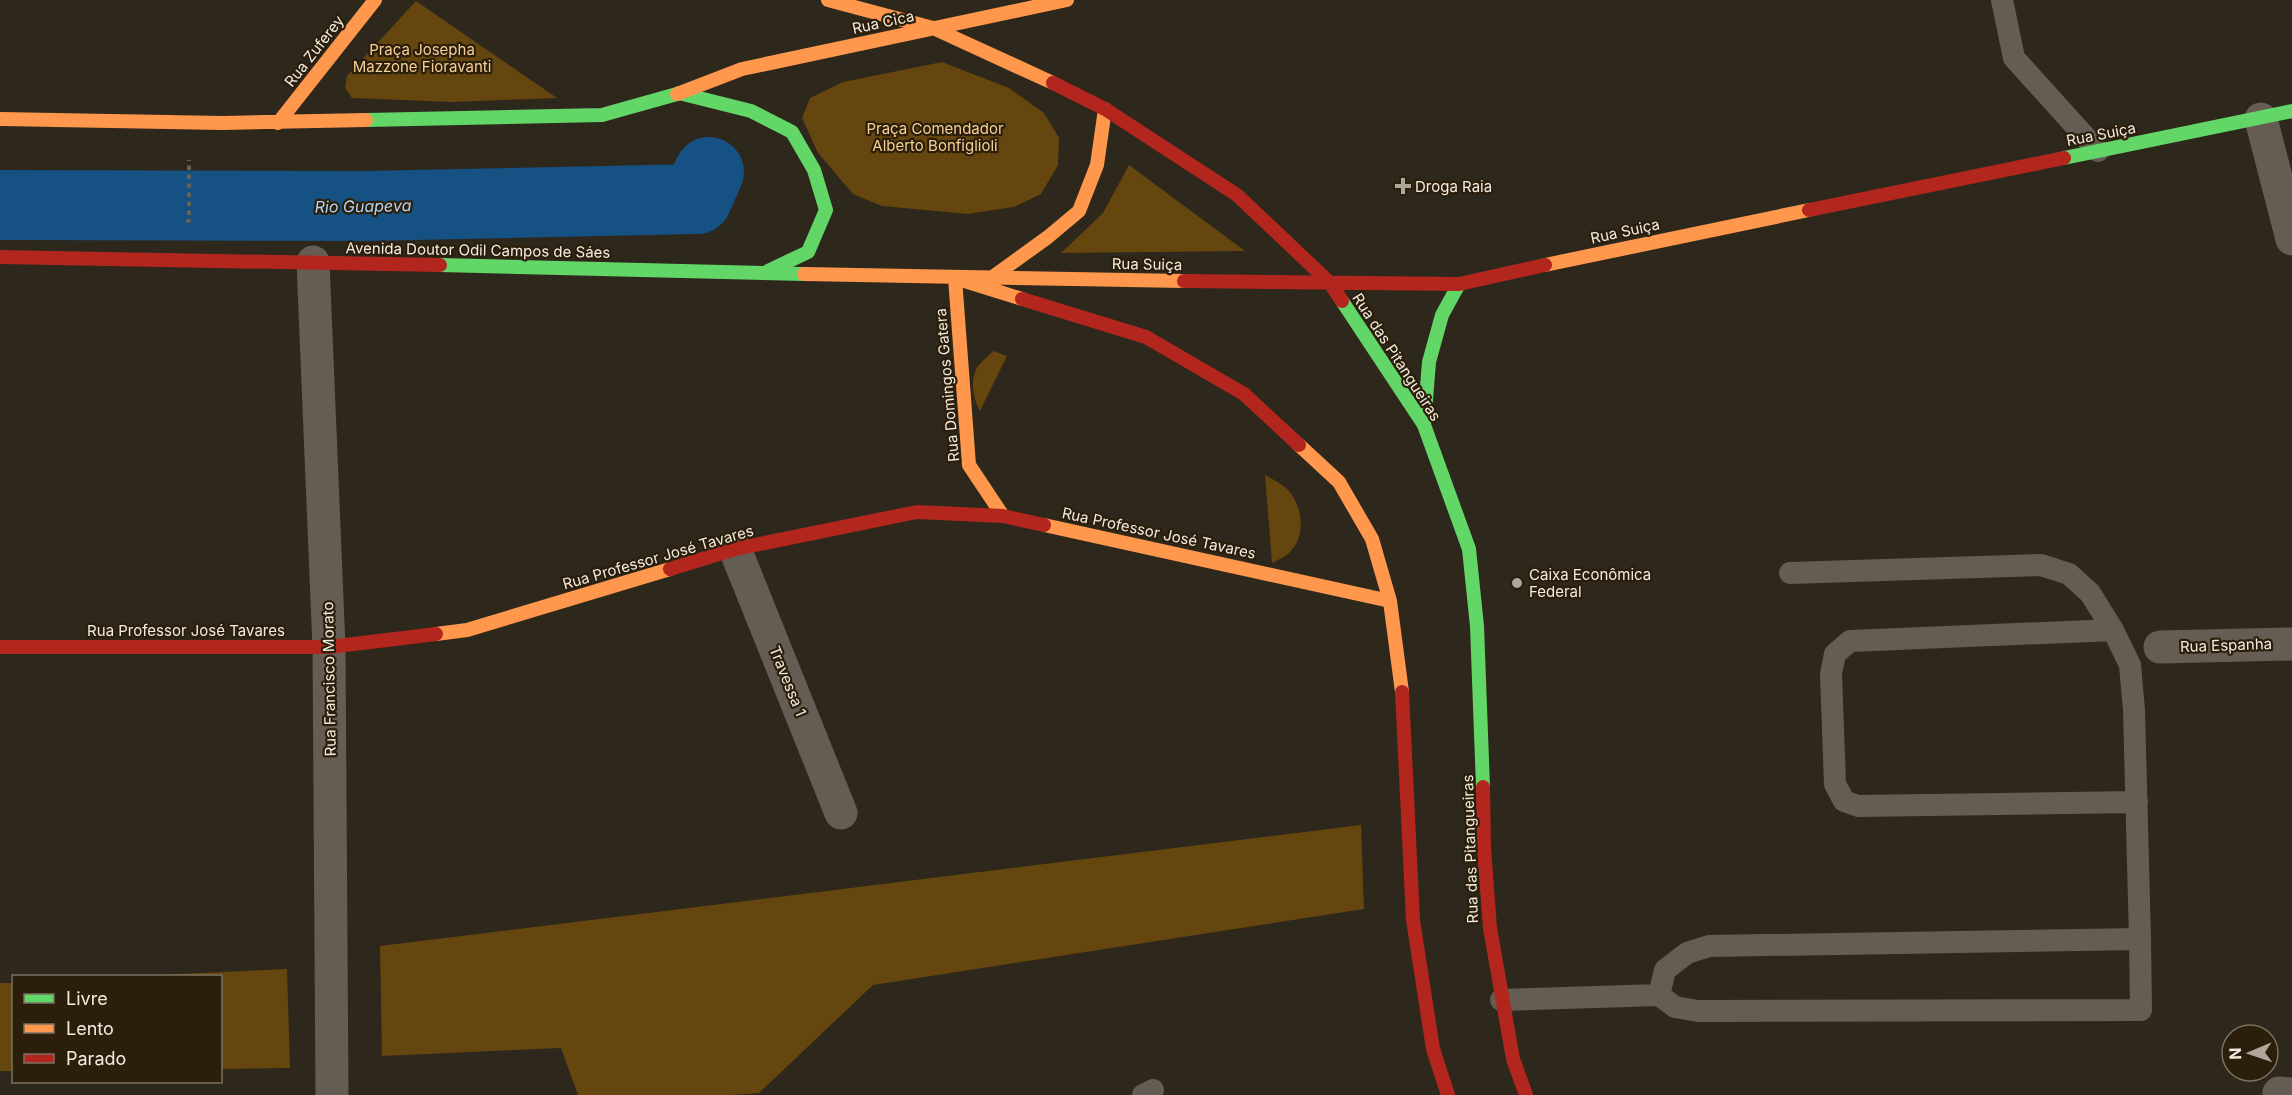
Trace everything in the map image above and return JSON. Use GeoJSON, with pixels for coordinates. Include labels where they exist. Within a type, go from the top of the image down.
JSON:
{"type":"FeatureCollection","features":[{"type":"Feature","properties":{"kind":"main road","name":"Rua Zuferey"},"geometry":{"type":"LineString","coordinates":[[279,123],[375,0]]}},
{"type":"Feature","properties":{"kind":"main road","name":"Rua das Pitangueiras"},"geometry":{"type":"LineString","coordinates":[[828,0],[933,28],[1010,62],[1105,109],[1237,195],[1330,283],[1424,425],[1469,549],[1477,626],[1484,769],[1484,848],[1490,928],[1513,1059],[1526,1095]]}},
{"type":"Feature","properties":{"kind":"main road","name":"Rua Cica"},"geometry":{"type":"LineString","coordinates":[[679,93],[742,69],[1067,0]]}},
{"type":"Feature","properties":{"kind":"main road"},"geometry":{"type":"LineString","coordinates":[[0,119],[279,123],[602,115],[679,93],[751,111],[792,132],[814,170],[826,210],[808,252],[764,273]]}},
{"type":"Feature","properties":{"kind":"main road"},"geometry":{"type":"LineString","coordinates":[[990,279],[1048,237],[1079,211],[1097,165],[1105,109]]}},
{"type":"Feature","properties":{"kind":"main road","name":"Rua Suiça"},"geometry":{"type":"LineString","coordinates":[[955,278],[1459,284],[1565,260],[2292,111]]}},
{"type":"Feature","properties":{"kind":"main road","name":"Avenida Doutor Odil Campos de Sáes"},"geometry":{"type":"LineString","coordinates":[[0,257],[313,262],[955,278]]}},
{"type":"Feature","properties":{"kind":"main road"},"geometry":{"type":"LineString","coordinates":[[955,278],[1146,337],[1244,394],[1339,482],[1372,539],[1390,601],[1401,675],[1413,920],[1433,1049],[1448,1095]]}},
{"type":"Feature","properties":{"kind":"main road","name":"Rua Domingos Gatera"},"geometry":{"type":"LineString","coordinates":[[955,278],[969,465],[1003,516]]}},
{"type":"Feature","properties":{"kind":"main road"},"geometry":{"type":"LineString","coordinates":[[1424,425],[1429,362],[1442,315],[1459,284]]}},
{"type":"Feature","properties":{"kind":"main road","name":"Rua Professor José Tavares"},"geometry":{"type":"LineString","coordinates":[[0,647],[329,647],[467,630],[735,549],[917,512],[1003,516],[1390,601]]}},
{"type":"Feature","properties":{"kind":"street"},"geometry":{"type":"LineString","coordinates":[[2261,118],[2292,239]]}},
{"type":"Feature","properties":{"kind":"street","name":"Rua Francisco Morato"},"geometry":{"type":"LineString","coordinates":[[313,262],[329,647],[332,1095]]}},
{"type":"Feature","properties":{"kind":"street","name":"Travessa 1"},"geometry":{"type":"LineString","coordinates":[[735,549],[841,813]]}},
{"type":"Feature","properties":{"kind":"street","name":"Rua Espanha"},"geometry":{"type":"LineString","coordinates":[[2160,647],[2292,644]]}},
{"type":"Feature","properties":{"kind":"lane"},"geometry":{"type":"LineString","coordinates":[[2002,0],[2014,58],[2098,151]]}},
{"type":"Feature","properties":{"kind":"lane"},"geometry":{"type":"LineString","coordinates":[[1501,1000],[1659,995],[1675,1007],[1698,1011],[2141,1010],[2137,802],[2130,664],[2113,630],[2090,593],[2069,574],[2041,565],[1790,573]]}},
{"type":"Feature","properties":{"kind":"lane"},"geometry":{"type":"LineString","coordinates":[[2113,630],[1850,641],[1834,654],[1831,674],[1835,784],[1844,801],[1858,806],[2137,802]]}},
{"type":"Feature","properties":{"kind":"lane"},"geometry":{"type":"LineString","coordinates":[[1659,995],[1665,970],[1687,953],[1709,946],[2140,939]]}},
{"type":"Feature","properties":{"kind":"path"},"geometry":{"type":"LineString","coordinates":[[189,155],[189,221]]}},
{"type":"Feature","properties":{"kind":"green space","name":"Praça Josepha Mazzone Fioravanti"},"geometry":{"type":"Polygon","coordinates":[[[416,1],[557,98],[452,102],[352,98],[345,88],[347,76],[416,1]]]}},
{"type":"Feature","properties":{"kind":"green space","name":"Praça Comendador Alberto Bonfiglioli"},"geometry":{"type":"Polygon","coordinates":[[[942,62],[1009,88],[1044,113],[1059,138],[1058,165],[1041,194],[1014,207],[967,214],[882,206],[853,194],[818,153],[802,118],[810,98],[843,82],[942,62]]]}},
{"type":"Feature","properties":{"kind":"green space"},"geometry":{"type":"Polygon","coordinates":[[[1129,165],[1245,251],[1061,253],[1103,213],[1129,165]]]}},
{"type":"Feature","properties":{"kind":"green space"},"geometry":{"type":"Polygon","coordinates":[[[993,351],[1007,356],[980,411],[975,400],[974,376],[979,365],[993,351]]]}},
{"type":"Feature","properties":{"kind":"green space"},"geometry":{"type":"Polygon","coordinates":[[[1265,475],[1284,486],[1292,495],[1301,520],[1299,538],[1295,546],[1287,555],[1272,563],[1265,475]]]}},
{"type":"Feature","properties":{"kind":"green space"},"geometry":{"type":"Polygon","coordinates":[[[1361,825],[1364,909],[873,985],[759,1093],[578,1095],[561,1048],[382,1056],[380,946],[1361,825]]]}},
{"type":"Feature","properties":{"kind":"green space"},"geometry":{"type":"Polygon","coordinates":[[[287,969],[290,1068],[222,1069],[222,975],[155,975],[287,969]]]}},
{"type":"Feature","properties":{"kind":"green space"},"geometry":{"type":"Polygon","coordinates":[[[0,983],[12,983],[12,1071],[0,1071],[0,983]]]}},
{"type":"Feature","properties":{"kind":"waterway","name":"Rio Guapeva"},"geometry":{"type":"LineString","coordinates":[[0,205],[366,206],[697,199],[709,172]]}},
{"type":"Feature","properties":{"kind":"traffic: fast"},"geometry":{"type":"LineString","coordinates":[[679,93],[751,111],[792,132],[814,170],[826,210],[808,252],[768,271]]}},
{"type":"Feature","properties":{"kind":"traffic: fast"},"geometry":{"type":"LineString","coordinates":[[366,120],[602,115],[677,94]]}},
{"type":"Feature","properties":{"kind":"traffic: fast"},"geometry":{"type":"LineString","coordinates":[[2064,158],[2292,111]]}},
{"type":"Feature","properties":{"kind":"traffic: fast"},"geometry":{"type":"LineString","coordinates":[[440,265],[804,274]]}},
{"type":"Feature","properties":{"kind":"traffic: fast"},"geometry":{"type":"LineString","coordinates":[[1424,425],[1429,362],[1442,315],[1459,284]]}},
{"type":"Feature","properties":{"kind":"traffic: fast"},"geometry":{"type":"LineString","coordinates":[[1342,301],[1424,425],[1469,549],[1477,626],[1483,787]]}},
{"type":"Feature","properties":{"kind":"traffic: slow"},"geometry":{"type":"LineString","coordinates":[[278,123],[375,0]]}},
{"type":"Feature","properties":{"kind":"traffic: slow"},"geometry":{"type":"LineString","coordinates":[[828,0],[933,28],[1053,83]]}},
{"type":"Feature","properties":{"kind":"traffic: slow"},"geometry":{"type":"LineString","coordinates":[[677,94],[742,69],[1067,0]]}},
{"type":"Feature","properties":{"kind":"traffic: slow"},"geometry":{"type":"LineString","coordinates":[[990,279],[1048,237],[1079,211],[1097,165],[1105,109]]}},
{"type":"Feature","properties":{"kind":"traffic: slow"},"geometry":{"type":"LineString","coordinates":[[0,119],[223,123],[366,120]]}},
{"type":"Feature","properties":{"kind":"traffic: slow"},"geometry":{"type":"LineString","coordinates":[[1545,265],[1809,210]]}},
{"type":"Feature","properties":{"kind":"traffic: slow"},"geometry":{"type":"LineString","coordinates":[[804,274],[1184,281]]}},
{"type":"Feature","properties":{"kind":"traffic: slow"},"geometry":{"type":"LineString","coordinates":[[1003,516],[969,465],[955,278],[1022,299]]}},
{"type":"Feature","properties":{"kind":"traffic: slow"},"geometry":{"type":"LineString","coordinates":[[1299,445],[1339,482],[1372,539],[1390,601],[1402,692]]}},
{"type":"Feature","properties":{"kind":"traffic: slow"},"geometry":{"type":"LineString","coordinates":[[1044,525],[1390,601]]}},
{"type":"Feature","properties":{"kind":"traffic: slow"},"geometry":{"type":"LineString","coordinates":[[436,634],[467,630],[670,569]]}},
{"type":"Feature","properties":{"kind":"traffic: jam"},"geometry":{"type":"LineString","coordinates":[[1053,83],[1105,109],[1237,195],[1330,283],[1342,301]]}},
{"type":"Feature","properties":{"kind":"traffic: jam"},"geometry":{"type":"LineString","coordinates":[[1809,210],[2064,158]]}},
{"type":"Feature","properties":{"kind":"traffic: jam"},"geometry":{"type":"LineString","coordinates":[[0,257],[440,265]]}},
{"type":"Feature","properties":{"kind":"traffic: jam"},"geometry":{"type":"LineString","coordinates":[[1184,281],[1459,284],[1545,265]]}},
{"type":"Feature","properties":{"kind":"traffic: jam"},"geometry":{"type":"LineString","coordinates":[[1022,299],[1146,337],[1244,394],[1299,445]]}},
{"type":"Feature","properties":{"kind":"traffic: jam"},"geometry":{"type":"LineString","coordinates":[[670,569],[735,549],[917,512],[1003,516],[1044,525]]}},
{"type":"Feature","properties":{"kind":"traffic: jam"},"geometry":{"type":"LineString","coordinates":[[0,647],[329,647],[436,634]]}},
{"type":"Feature","properties":{"kind":"traffic: jam"},"geometry":{"type":"LineString","coordinates":[[1402,692],[1413,920],[1433,1049],[1448,1095]]}},
{"type":"Feature","properties":{"kind":"traffic: jam"},"geometry":{"type":"LineString","coordinates":[[1483,787],[1484,848],[1490,928],[1513,1059],[1526,1095]]}},
{"type":"Feature","properties":{"kind":"place","name":"Droga Raia"},"geometry":{"type":"Point","coordinates":[1403,186]}},
{"type":"Feature","properties":{"kind":"place","name":"Caixa Econômica Federal"},"geometry":{"type":"Point","coordinates":[1517,583]}}]}
